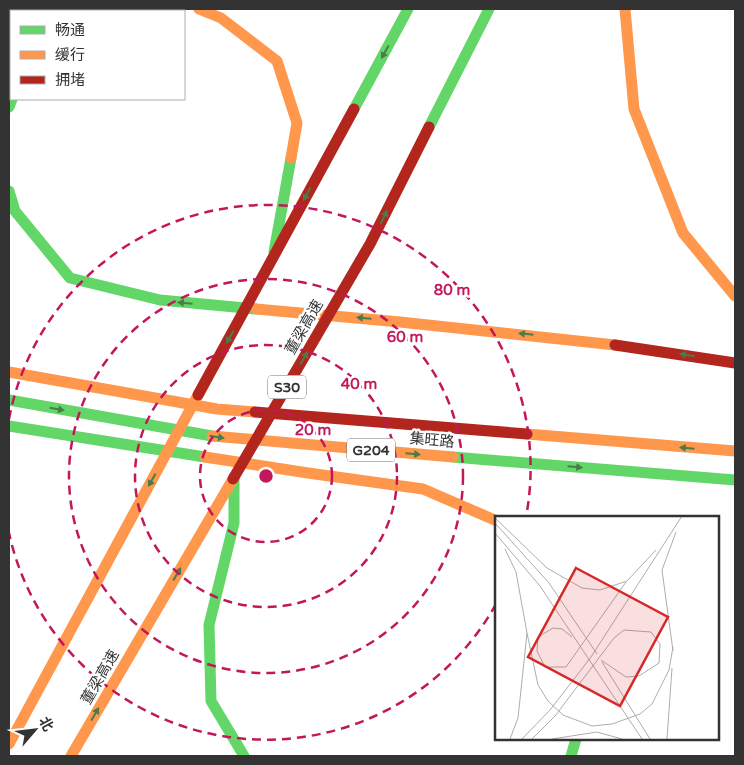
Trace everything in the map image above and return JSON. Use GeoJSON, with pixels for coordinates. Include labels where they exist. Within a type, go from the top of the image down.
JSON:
{"type":"FeatureCollection","features":[{"type":"Feature","properties":{"kind":"highway"},"geometry":{"type":"LineString","coordinates":[[199,9],[221,18],[277,61],[297,123],[273,257]]}},
{"type":"Feature","properties":{"kind":"highway"},"geometry":{"type":"LineString","coordinates":[[9,744],[408,9]]}},
{"type":"Feature","properties":{"kind":"highway","name":"董梁高速"},"geometry":{"type":"LineString","coordinates":[[71,756],[370,244],[488,9]]}},
{"type":"Feature","properties":{"kind":"highway"},"geometry":{"type":"LineString","coordinates":[[625,9],[634,109],[683,234],[735,296]]}},
{"type":"Feature","properties":{"kind":"highway"},"geometry":{"type":"LineString","coordinates":[[9,191],[15,211],[70,278],[160,300],[598,342],[735,363]]}},
{"type":"Feature","properties":{"kind":"highway","name":"集旺路"},"geometry":{"type":"LineString","coordinates":[[9,372],[217,409],[735,452]]}},
{"type":"Feature","properties":{"kind":"highway","name":"集旺路"},"geometry":{"type":"LineString","coordinates":[[9,400],[221,438],[735,480]]}},
{"type":"Feature","properties":{"kind":"highway"},"geometry":{"type":"LineString","coordinates":[[9,426],[423,489],[495,521]]}},
{"type":"Feature","properties":{"kind":"highway"},"geometry":{"type":"LineString","coordinates":[[234,477],[234,523],[209,625],[211,701],[244,756]]}},
{"type":"Feature","properties":{"kind":"highway"},"geometry":{"type":"LineString","coordinates":[[571,756],[576,740]]}},
{"type":"Feature","properties":{"kind":"traffic: fast"},"geometry":{"type":"LineString","coordinates":[[354,109],[408,9]]}},
{"type":"Feature","properties":{"kind":"traffic: fast"},"geometry":{"type":"LineString","coordinates":[[429,127],[489,9]]}},
{"type":"Feature","properties":{"kind":"traffic: fast"},"geometry":{"type":"LineString","coordinates":[[9,107],[12,100]]}},
{"type":"Feature","properties":{"kind":"traffic: fast"},"geometry":{"type":"LineString","coordinates":[[274,252],[291,158]]}},
{"type":"Feature","properties":{"kind":"traffic: fast"},"geometry":{"type":"LineString","coordinates":[[9,191],[15,211],[70,278],[160,300],[256,309]]}},
{"type":"Feature","properties":{"kind":"traffic: fast"},"geometry":{"type":"LineString","coordinates":[[9,400],[212,436]]}},
{"type":"Feature","properties":{"kind":"traffic: fast"},"geometry":{"type":"LineString","coordinates":[[9,426],[205,457]]}},
{"type":"Feature","properties":{"kind":"traffic: fast"},"geometry":{"type":"LineString","coordinates":[[453,457],[735,480]]}},
{"type":"Feature","properties":{"kind":"traffic: fast"},"geometry":{"type":"LineString","coordinates":[[234,477],[234,523],[209,625],[211,701],[244,756]]}},
{"type":"Feature","properties":{"kind":"traffic: fast"},"geometry":{"type":"LineString","coordinates":[[571,756],[576,740]]}},
{"type":"Feature","properties":{"kind":"traffic: slow"},"geometry":{"type":"LineString","coordinates":[[199,9],[221,18],[277,61],[297,123],[291,158]]}},
{"type":"Feature","properties":{"kind":"traffic: slow"},"geometry":{"type":"LineString","coordinates":[[625,9],[634,109],[683,233],[735,296]]}},
{"type":"Feature","properties":{"kind":"traffic: slow"},"geometry":{"type":"LineString","coordinates":[[256,309],[615,345]]}},
{"type":"Feature","properties":{"kind":"traffic: slow"},"geometry":{"type":"LineString","coordinates":[[9,372],[217,409],[255,412]]}},
{"type":"Feature","properties":{"kind":"traffic: slow"},"geometry":{"type":"LineString","coordinates":[[9,744],[198,395]]}},
{"type":"Feature","properties":{"kind":"traffic: slow"},"geometry":{"type":"LineString","coordinates":[[527,434],[735,451]]}},
{"type":"Feature","properties":{"kind":"traffic: slow"},"geometry":{"type":"LineString","coordinates":[[212,436],[453,457]]}},
{"type":"Feature","properties":{"kind":"traffic: slow"},"geometry":{"type":"LineString","coordinates":[[205,457],[423,489],[495,520]]}},
{"type":"Feature","properties":{"kind":"traffic: slow"},"geometry":{"type":"LineString","coordinates":[[71,756],[233,479]]}},
{"type":"Feature","properties":{"kind":"traffic: jam"},"geometry":{"type":"LineString","coordinates":[[198,395],[354,109]]}},
{"type":"Feature","properties":{"kind":"traffic: jam"},"geometry":{"type":"LineString","coordinates":[[233,479],[370,244],[429,127]]}},
{"type":"Feature","properties":{"kind":"traffic: jam"},"geometry":{"type":"LineString","coordinates":[[615,345],[735,363]]}},
{"type":"Feature","properties":{"kind":"traffic: jam"},"geometry":{"type":"LineString","coordinates":[[255,412],[527,434]]}}]}
